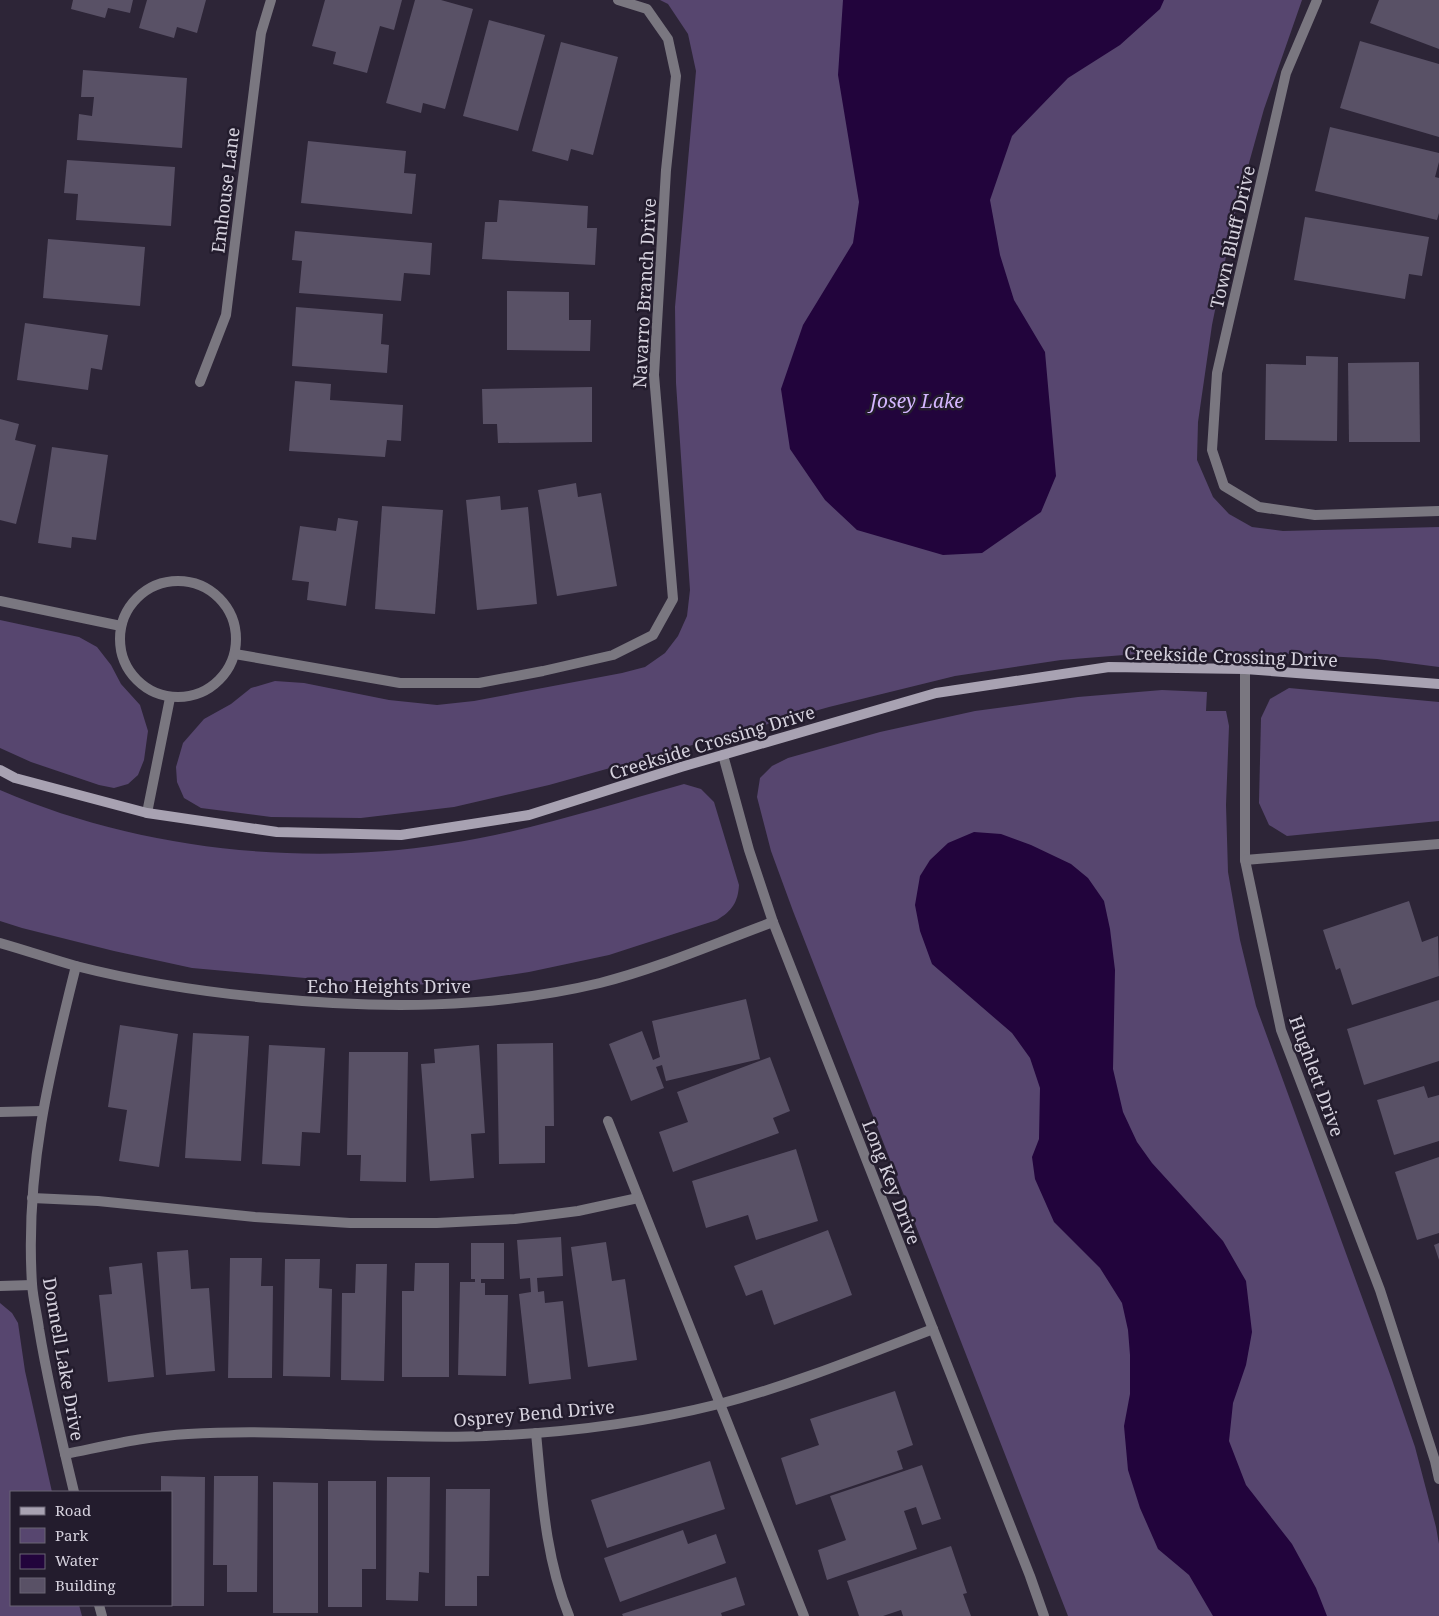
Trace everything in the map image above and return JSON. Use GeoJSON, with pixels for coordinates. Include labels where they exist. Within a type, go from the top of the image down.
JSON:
{"type":"FeatureCollection","features":[{"type":"Feature","properties":{"kind":"street","name":"Emhouse Lane"},"geometry":{"type":"LineString","coordinates":[[200,382],[226,315],[261,33],[271,0]]}},
{"type":"Feature","properties":{"kind":"street","name":"Navarro Branch Drive"},"geometry":{"type":"LineString","coordinates":[[235,654],[400,683],[479,683],[613,655],[653,635],[674,599],[654,375],[666,170],[676,76],[668,38],[647,9],[618,0]]}},
{"type":"Feature","properties":{"kind":"street","name":"Town Bluff Drive"},"geometry":{"type":"LineString","coordinates":[[1317,0],[1286,74],[1217,373],[1212,450],[1224,486],[1259,506],[1315,514],[1439,511]]}},
{"type":"Feature","properties":{"kind":"street"},"geometry":{"type":"LineString","coordinates":[[169,581],[192,582],[212,592],[228,609],[236,630],[235,654],[226,673],[211,688],[191,697],[170,698],[147,690],[130,672],[120,650],[121,626],[130,605],[147,589],[169,581]]}},
{"type":"Feature","properties":{"kind":"street"},"geometry":{"type":"LineString","coordinates":[[0,602],[121,626]]}},
{"type":"Feature","properties":{"kind":"street","name":"Creekside Crossing Drive"},"geometry":{"type":"LineString","coordinates":[[0,770],[15,778],[147,813],[278,832],[401,835],[529,815],[722,755],[936,693],[1109,667],[1245,669],[1439,684]]}},
{"type":"Feature","properties":{"kind":"street","name":"Hughlett Drive"},"geometry":{"type":"LineString","coordinates":[[1245,669],[1245,860],[1281,1030],[1380,1290],[1437,1461],[1439,1479]]}},
{"type":"Feature","properties":{"kind":"street"},"geometry":{"type":"LineString","coordinates":[[147,813],[170,698]]}},
{"type":"Feature","properties":{"kind":"street","name":"Long Key Drive"},"geometry":{"type":"LineString","coordinates":[[722,755],[749,850],[773,922],[1030,1576],[1044,1616]]}},
{"type":"Feature","properties":{"kind":"street"},"geometry":{"type":"LineString","coordinates":[[1245,860],[1439,844]]}},
{"type":"Feature","properties":{"kind":"street","name":"Echo Heights Drive"},"geometry":{"type":"LineString","coordinates":[[0,942],[76,966],[155,984],[315,1003],[386,1005],[471,1004],[539,995],[601,982],[656,966],[773,922]]}},
{"type":"Feature","properties":{"kind":"street","name":"Donnell Lake Drive"},"geometry":{"type":"LineString","coordinates":[[74,1491],[44,1354],[32,1285],[32,1198],[42,1111],[50,1070],[76,966]]}},
{"type":"Feature","properties":{"kind":"street"},"geometry":{"type":"LineString","coordinates":[[0,1112],[42,1111]]}},
{"type":"Feature","properties":{"kind":"street"},"geometry":{"type":"LineString","coordinates":[[608,1122],[804,1616]]}},
{"type":"Feature","properties":{"kind":"street"},"geometry":{"type":"LineString","coordinates":[[32,1198],[98,1201],[255,1217],[369,1223],[437,1223],[515,1219],[578,1211],[638,1198]]}},
{"type":"Feature","properties":{"kind":"street"},"geometry":{"type":"LineString","coordinates":[[0,1286],[32,1285]]}},
{"type":"Feature","properties":{"kind":"street","name":"Osprey Bend Drive"},"geometry":{"type":"LineString","coordinates":[[65,1454],[138,1439],[186,1434],[236,1432],[448,1436],[536,1433],[660,1417],[720,1404],[816,1374],[933,1329]]}},
{"type":"Feature","properties":{"kind":"street"},"geometry":{"type":"LineString","coordinates":[[536,1433],[551,1560],[568,1616]]}},
{"type":"Feature","properties":{"kind":"green space"},"geometry":{"type":"Polygon","coordinates":[[[660,0],[1302,0],[1264,109],[1234,217],[1212,325],[1198,422],[1197,460],[1213,497],[1229,514],[1252,527],[1283,531],[1439,527],[1439,667],[1377,659],[1275,653],[1162,652],[1061,660],[955,676],[829,707],[549,785],[454,807],[361,818],[271,817],[201,808],[184,798],[177,782],[176,767],[183,743],[204,719],[231,704],[251,688],[275,681],[304,683],[389,700],[437,705],[474,701],[645,667],[665,653],[678,636],[687,616],[690,590],[676,383],[675,307],[696,71],[688,34],[668,4],[660,0]]]}},
{"type":"Feature","properties":{"kind":"green space"},"geometry":{"type":"Polygon","coordinates":[[[0,620],[79,637],[97,647],[111,665],[121,684],[140,705],[148,731],[144,760],[138,775],[128,784],[114,788],[99,785],[31,762],[0,748],[0,620]]]}},
{"type":"Feature","properties":{"kind":"green space"},"geometry":{"type":"Polygon","coordinates":[[[1289,688],[1439,702],[1439,821],[1287,836],[1269,825],[1259,803],[1261,718],[1270,699],[1289,688]]]}},
{"type":"Feature","properties":{"kind":"green space"},"geometry":{"type":"Polygon","coordinates":[[[1162,690],[1207,692],[1206,711],[1226,711],[1229,726],[1226,805],[1228,872],[1240,940],[1256,1006],[1415,1447],[1439,1544],[1439,1616],[1068,1616],[771,851],[757,797],[760,778],[772,766],[788,758],[880,732],[975,711],[1078,697],[1162,690]]]}},
{"type":"Feature","properties":{"kind":"green space"},"geometry":{"type":"Polygon","coordinates":[[[684,784],[701,789],[714,802],[739,885],[736,901],[733,906],[717,920],[609,955],[529,972],[442,985],[362,983],[192,968],[114,951],[0,921],[0,790],[52,810],[106,827],[162,839],[219,848],[276,853],[333,854],[390,851],[476,839],[566,818],[684,784]]]}},
{"type":"Feature","properties":{"kind":"green space"},"geometry":{"type":"Polygon","coordinates":[[[0,1303],[12,1313],[18,1323],[25,1371],[52,1491],[10,1491],[10,1606],[79,1606],[82,1616],[0,1616],[0,1303]]]}},
{"type":"Feature","properties":{"kind":"water","name":"Josey Lake"},"geometry":{"type":"Polygon","coordinates":[[[843,0],[1164,0],[1160,9],[1120,45],[1068,78],[1012,136],[990,200],[1000,255],[1014,300],[1045,352],[1056,476],[1041,512],[982,553],[943,555],[857,530],[825,500],[790,449],[781,389],[803,325],[853,243],[859,202],[838,75],[843,0]]]}},
{"type":"Feature","properties":{"kind":"water"},"geometry":{"type":"Polygon","coordinates":[[[974,832],[1001,834],[1031,845],[1071,864],[1088,878],[1104,901],[1110,929],[1115,970],[1113,1069],[1123,1112],[1137,1142],[1152,1163],[1223,1241],[1246,1281],[1252,1332],[1246,1365],[1233,1403],[1229,1441],[1246,1485],[1292,1544],[1316,1588],[1327,1616],[1213,1616],[1189,1575],[1158,1549],[1140,1508],[1128,1470],[1124,1426],[1130,1394],[1130,1355],[1128,1330],[1122,1303],[1100,1268],[1054,1222],[1035,1179],[1032,1157],[1039,1139],[1040,1088],[1030,1058],[1012,1033],[932,964],[920,931],[915,905],[920,876],[930,860],[948,843],[974,832]]]}},
{"type":"Feature","properties":{"kind":"building"},"geometry":{"type":"Polygon","coordinates":[[[73,0],[133,0],[130,13],[108,8],[105,18],[71,9],[73,0]]]}},
{"type":"Feature","properties":{"kind":"building"},"geometry":{"type":"Polygon","coordinates":[[[147,0],[206,0],[197,33],[177,27],[174,38],[139,28],[147,0]]]}},
{"type":"Feature","properties":{"kind":"building"},"geometry":{"type":"Polygon","coordinates":[[[325,0],[402,0],[394,30],[380,26],[367,73],[333,64],[336,52],[312,46],[325,0]]]}},
{"type":"Feature","properties":{"kind":"building"},"geometry":{"type":"Polygon","coordinates":[[[415,0],[441,0],[473,9],[445,109],[423,103],[421,113],[386,103],[415,0]]]}},
{"type":"Feature","properties":{"kind":"building"},"geometry":{"type":"Polygon","coordinates":[[[1379,0],[1439,0],[1439,49],[1370,23],[1379,0]]]}},
{"type":"Feature","properties":{"kind":"building"},"geometry":{"type":"Polygon","coordinates":[[[489,20],[545,35],[518,131],[463,116],[489,20]]]}},
{"type":"Feature","properties":{"kind":"building"},"geometry":{"type":"Polygon","coordinates":[[[1360,41],[1439,64],[1439,137],[1340,108],[1360,41]]]}},
{"type":"Feature","properties":{"kind":"building"},"geometry":{"type":"Polygon","coordinates":[[[561,42],[618,57],[593,155],[571,149],[568,161],[532,151],[561,42]]]}},
{"type":"Feature","properties":{"kind":"building"},"geometry":{"type":"Polygon","coordinates":[[[83,70],[187,78],[182,148],[77,140],[79,114],[92,116],[94,97],[81,97],[83,70]]]}},
{"type":"Feature","properties":{"kind":"building"},"geometry":{"type":"Polygon","coordinates":[[[1330,127],[1439,153],[1435,177],[1439,178],[1439,213],[1437,220],[1315,191],[1330,127]]]}},
{"type":"Feature","properties":{"kind":"building"},"geometry":{"type":"Polygon","coordinates":[[[308,141],[406,151],[404,173],[416,174],[412,214],[301,203],[308,141]]]}},
{"type":"Feature","properties":{"kind":"building"},"geometry":{"type":"Polygon","coordinates":[[[67,160],[175,167],[171,226],[76,220],[78,194],[64,193],[67,160]]]}},
{"type":"Feature","properties":{"kind":"building"},"geometry":{"type":"Polygon","coordinates":[[[499,200],[588,206],[587,228],[597,228],[595,265],[482,259],[485,222],[497,222],[499,200]]]}},
{"type":"Feature","properties":{"kind":"building"},"geometry":{"type":"Polygon","coordinates":[[[1305,217],[1429,237],[1422,276],[1409,274],[1405,299],[1294,280],[1305,217]]]}},
{"type":"Feature","properties":{"kind":"building"},"geometry":{"type":"Polygon","coordinates":[[[295,231],[432,243],[430,275],[404,273],[401,301],[299,293],[302,261],[292,260],[295,231]]]}},
{"type":"Feature","properties":{"kind":"building"},"geometry":{"type":"Polygon","coordinates":[[[48,239],[145,247],[140,306],[43,298],[48,239]]]}},
{"type":"Feature","properties":{"kind":"building"},"geometry":{"type":"Polygon","coordinates":[[[507,291],[569,292],[569,320],[591,320],[590,351],[507,350],[507,291]]]}},
{"type":"Feature","properties":{"kind":"building"},"geometry":{"type":"Polygon","coordinates":[[[296,307],[383,314],[381,344],[389,345],[387,373],[292,366],[296,307]]]}},
{"type":"Feature","properties":{"kind":"building"},"geometry":{"type":"Polygon","coordinates":[[[25,323],[108,335],[102,370],[91,368],[88,390],[17,380],[25,323]]]}},
{"type":"Feature","properties":{"kind":"building"},"geometry":{"type":"Polygon","coordinates":[[[1306,356],[1338,357],[1337,441],[1265,440],[1266,364],[1306,365],[1306,356]]]}},
{"type":"Feature","properties":{"kind":"building"},"geometry":{"type":"Polygon","coordinates":[[[1419,362],[1420,442],[1349,442],[1348,363],[1419,362]]]}},
{"type":"Feature","properties":{"kind":"building"},"geometry":{"type":"Polygon","coordinates":[[[295,381],[331,384],[330,400],[403,405],[401,441],[387,440],[385,457],[289,451],[295,381]]]}},
{"type":"Feature","properties":{"kind":"building"},"geometry":{"type":"Polygon","coordinates":[[[592,387],[592,442],[498,443],[497,424],[483,424],[482,389],[592,387]]]}},
{"type":"Feature","properties":{"kind":"building"},"geometry":{"type":"Polygon","coordinates":[[[0,419],[19,424],[15,440],[36,445],[16,524],[0,520],[0,419]]]}},
{"type":"Feature","properties":{"kind":"building"},"geometry":{"type":"Polygon","coordinates":[[[52,447],[108,455],[96,540],[72,537],[71,548],[38,543],[52,447]]]}},
{"type":"Feature","properties":{"kind":"building"},"geometry":{"type":"Polygon","coordinates":[[[576,483],[578,497],[601,493],[617,586],[557,596],[538,490],[576,483]]]}},
{"type":"Feature","properties":{"kind":"building"},"geometry":{"type":"Polygon","coordinates":[[[500,496],[501,510],[528,507],[537,604],[477,610],[466,500],[500,496]]]}},
{"type":"Feature","properties":{"kind":"building"},"geometry":{"type":"Polygon","coordinates":[[[382,506],[443,510],[435,614],[375,609],[382,506]]]}},
{"type":"Feature","properties":{"kind":"building"},"geometry":{"type":"Polygon","coordinates":[[[338,518],[358,521],[346,606],[307,600],[309,582],[292,580],[300,526],[336,531],[338,518]]]}},
{"type":"Feature","properties":{"kind":"building"},"geometry":{"type":"Polygon","coordinates":[[[1409,901],[1422,942],[1438,936],[1439,976],[1352,1005],[1340,968],[1336,970],[1323,930],[1409,901]]]}},
{"type":"Feature","properties":{"kind":"building"},"geometry":{"type":"Polygon","coordinates":[[[746,999],[760,1059],[666,1081],[662,1065],[656,1067],[664,1088],[631,1101],[609,1044],[642,1031],[653,1060],[660,1057],[652,1021],[746,999]]]}},
{"type":"Feature","properties":{"kind":"building"},"geometry":{"type":"Polygon","coordinates":[[[1439,1000],[1439,1061],[1364,1085],[1347,1029],[1439,1000]]]}},
{"type":"Feature","properties":{"kind":"building"},"geometry":{"type":"Polygon","coordinates":[[[120,1025],[178,1034],[159,1167],[119,1161],[127,1110],[108,1107],[120,1025]]]}},
{"type":"Feature","properties":{"kind":"building"},"geometry":{"type":"Polygon","coordinates":[[[193,1033],[249,1036],[241,1161],[185,1158],[193,1033]]]}},
{"type":"Feature","properties":{"kind":"building"},"geometry":{"type":"Polygon","coordinates":[[[553,1043],[554,1126],[545,1126],[545,1163],[499,1164],[497,1044],[553,1043]]]}},
{"type":"Feature","properties":{"kind":"building"},"geometry":{"type":"Polygon","coordinates":[[[269,1045],[325,1048],[320,1133],[302,1132],[300,1166],[262,1164],[269,1045]]]}},
{"type":"Feature","properties":{"kind":"building"},"geometry":{"type":"Polygon","coordinates":[[[479,1045],[485,1133],[471,1134],[474,1178],[430,1181],[421,1064],[435,1063],[434,1049],[479,1045]]]}},
{"type":"Feature","properties":{"kind":"building"},"geometry":{"type":"Polygon","coordinates":[[[349,1052],[408,1052],[406,1182],[360,1181],[361,1155],[347,1155],[349,1052]]]}},
{"type":"Feature","properties":{"kind":"building"},"geometry":{"type":"Polygon","coordinates":[[[770,1057],[790,1111],[773,1118],[779,1133],[673,1172],[659,1132],[688,1122],[677,1092],[770,1057]]]}},
{"type":"Feature","properties":{"kind":"building"},"geometry":{"type":"Polygon","coordinates":[[[1424,1086],[1428,1098],[1439,1095],[1439,1141],[1394,1155],[1377,1100],[1424,1086]]]}},
{"type":"Feature","properties":{"kind":"building"},"geometry":{"type":"Polygon","coordinates":[[[796,1149],[818,1221],[756,1240],[748,1215],[706,1228],[692,1181],[796,1149]]]}},
{"type":"Feature","properties":{"kind":"building"},"geometry":{"type":"Polygon","coordinates":[[[1439,1157],[1439,1233],[1417,1240],[1395,1172],[1439,1157]]]}},
{"type":"Feature","properties":{"kind":"building"},"geometry":{"type":"Polygon","coordinates":[[[828,1230],[852,1295],[774,1325],[762,1290],[746,1296],[734,1266],[828,1230]]]}},
{"type":"Feature","properties":{"kind":"building"},"geometry":{"type":"Polygon","coordinates":[[[561,1237],[563,1276],[537,1278],[538,1292],[544,1291],[545,1303],[563,1301],[571,1379],[529,1384],[519,1294],[531,1292],[530,1278],[520,1279],[517,1240],[561,1237]]]}},
{"type":"Feature","properties":{"kind":"building"},"geometry":{"type":"Polygon","coordinates":[[[606,1242],[612,1281],[625,1279],[637,1360],[588,1367],[571,1247],[606,1242]]]}},
{"type":"Feature","properties":{"kind":"building"},"geometry":{"type":"Polygon","coordinates":[[[471,1243],[504,1243],[504,1279],[481,1279],[481,1283],[485,1283],[485,1295],[508,1295],[506,1376],[458,1375],[460,1282],[475,1282],[475,1279],[471,1279],[471,1243]]]}},
{"type":"Feature","properties":{"kind":"building"},"geometry":{"type":"Polygon","coordinates":[[[1439,1243],[1439,1260],[1434,1245],[1439,1243]]]}},
{"type":"Feature","properties":{"kind":"building"},"geometry":{"type":"Polygon","coordinates":[[[188,1250],[191,1289],[209,1288],[215,1371],[166,1375],[157,1252],[188,1250]]]}},
{"type":"Feature","properties":{"kind":"building"},"geometry":{"type":"Polygon","coordinates":[[[230,1258],[262,1258],[261,1286],[273,1286],[272,1378],[228,1378],[230,1258]]]}},
{"type":"Feature","properties":{"kind":"building"},"geometry":{"type":"Polygon","coordinates":[[[285,1259],[320,1259],[319,1288],[332,1289],[330,1377],[283,1376],[285,1259]]]}},
{"type":"Feature","properties":{"kind":"building"},"geometry":{"type":"Polygon","coordinates":[[[142,1263],[154,1377],[108,1382],[99,1295],[112,1294],[109,1267],[142,1263]]]}},
{"type":"Feature","properties":{"kind":"building"},"geometry":{"type":"Polygon","coordinates":[[[415,1263],[449,1263],[449,1377],[402,1377],[402,1291],[414,1291],[415,1263]]]}},
{"type":"Feature","properties":{"kind":"building"},"geometry":{"type":"Polygon","coordinates":[[[356,1264],[387,1264],[384,1381],[341,1380],[342,1293],[355,1293],[356,1264]]]}},
{"type":"Feature","properties":{"kind":"building"},"geometry":{"type":"Polygon","coordinates":[[[895,1391],[913,1445],[897,1451],[903,1469],[796,1505],[781,1458],[819,1445],[810,1419],[895,1391]]]}},
{"type":"Feature","properties":{"kind":"building"},"geometry":{"type":"Polygon","coordinates":[[[710,1461],[725,1509],[607,1548],[591,1500],[710,1461]]]}},
{"type":"Feature","properties":{"kind":"building"},"geometry":{"type":"Polygon","coordinates":[[[922,1465],[941,1519],[922,1525],[916,1507],[904,1511],[917,1549],[827,1580],[818,1550],[846,1540],[830,1496],[922,1465]]]}},
{"type":"Feature","properties":{"kind":"building"},"geometry":{"type":"Polygon","coordinates":[[[161,1476],[205,1477],[204,1606],[172,1606],[172,1491],[161,1491],[161,1476]]]}},
{"type":"Feature","properties":{"kind":"building"},"geometry":{"type":"Polygon","coordinates":[[[214,1476],[258,1476],[257,1592],[227,1592],[227,1565],[213,1565],[214,1476]]]}},
{"type":"Feature","properties":{"kind":"building"},"geometry":{"type":"Polygon","coordinates":[[[387,1477],[430,1477],[429,1573],[419,1572],[418,1601],[386,1600],[387,1477]]]}},
{"type":"Feature","properties":{"kind":"building"},"geometry":{"type":"Polygon","coordinates":[[[328,1481],[376,1481],[376,1569],[362,1569],[362,1607],[328,1607],[328,1481]]]}},
{"type":"Feature","properties":{"kind":"building"},"geometry":{"type":"Polygon","coordinates":[[[273,1482],[318,1483],[318,1613],[273,1613],[273,1482]]]}},
{"type":"Feature","properties":{"kind":"building"},"geometry":{"type":"Polygon","coordinates":[[[446,1489],[490,1489],[489,1576],[477,1576],[477,1606],[445,1606],[446,1489]]]}},
{"type":"Feature","properties":{"kind":"building"},"geometry":{"type":"Polygon","coordinates":[[[683,1530],[688,1544],[716,1534],[726,1563],[620,1602],[604,1558],[683,1530]]]}},
{"type":"Feature","properties":{"kind":"building"},"geometry":{"type":"Polygon","coordinates":[[[951,1546],[967,1593],[963,1594],[971,1616],[903,1616],[901,1610],[883,1616],[859,1616],[847,1581],[951,1546]]]}},
{"type":"Feature","properties":{"kind":"building"},"geometry":{"type":"Polygon","coordinates":[[[736,1577],[745,1605],[721,1613],[722,1616],[623,1616],[622,1614],[736,1577]]]}}]}
